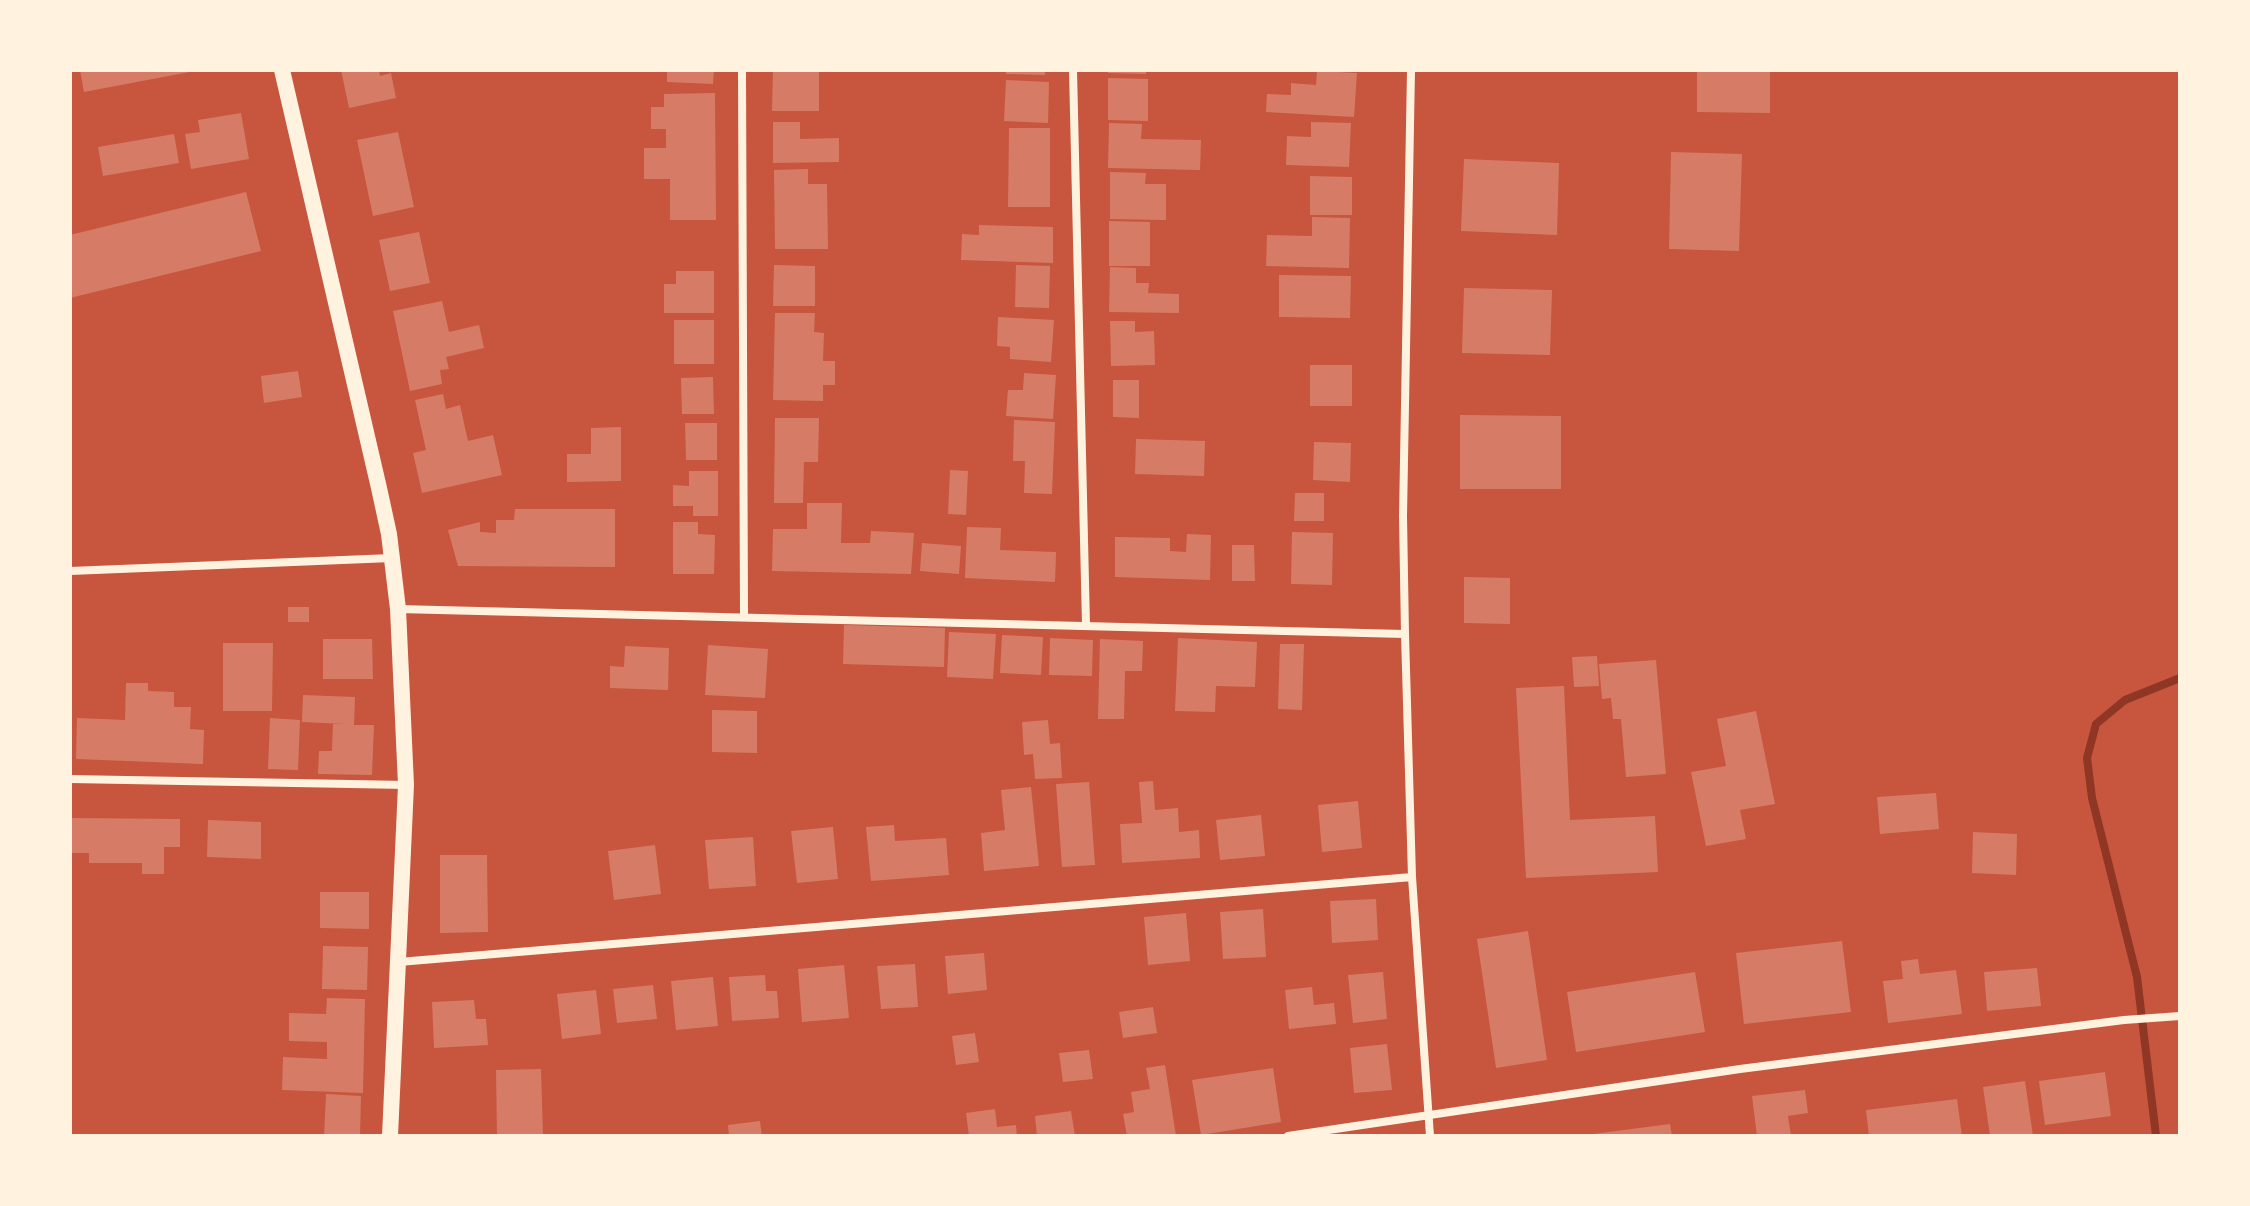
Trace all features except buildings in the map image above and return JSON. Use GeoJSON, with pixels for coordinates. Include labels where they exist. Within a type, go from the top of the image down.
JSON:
{"type":"FeatureCollection","features":[{"type":"Feature","properties":{"kind":"main road"},"geometry":{"type":"LineString","coordinates":[[282,70],[379,488],[398,609],[406,785],[390,1136]]}},
{"type":"Feature","properties":{"kind":"street"},"geometry":{"type":"LineString","coordinates":[[742,70],[744,617]]}},
{"type":"Feature","properties":{"kind":"street"},"geometry":{"type":"LineString","coordinates":[[1073,70],[1086,625]]}},
{"type":"Feature","properties":{"kind":"street"},"geometry":{"type":"LineString","coordinates":[[1411,70],[1403,516],[1405,634],[1412,877],[1430,1136]]}},
{"type":"Feature","properties":{"kind":"street"},"geometry":{"type":"LineString","coordinates":[[70,571],[392,558]]}},
{"type":"Feature","properties":{"kind":"street"},"geometry":{"type":"LineString","coordinates":[[398,609],[1405,634]]}},
{"type":"Feature","properties":{"kind":"street"},"geometry":{"type":"LineString","coordinates":[[70,779],[406,785]]}},
{"type":"Feature","properties":{"kind":"street"},"geometry":{"type":"LineString","coordinates":[[399,962],[1412,877]]}},
{"type":"Feature","properties":{"kind":"street"},"geometry":{"type":"LineString","coordinates":[[1288,1136],[1740,1069],[2124,1020],[2180,1016]]}},
{"type":"Feature","properties":{"kind":"waterway"},"geometry":{"type":"LineString","coordinates":[[2156,1136],[2137,977],[2092,798],[2087,758],[2096,724],[2125,700],[2180,678]]}}]}
